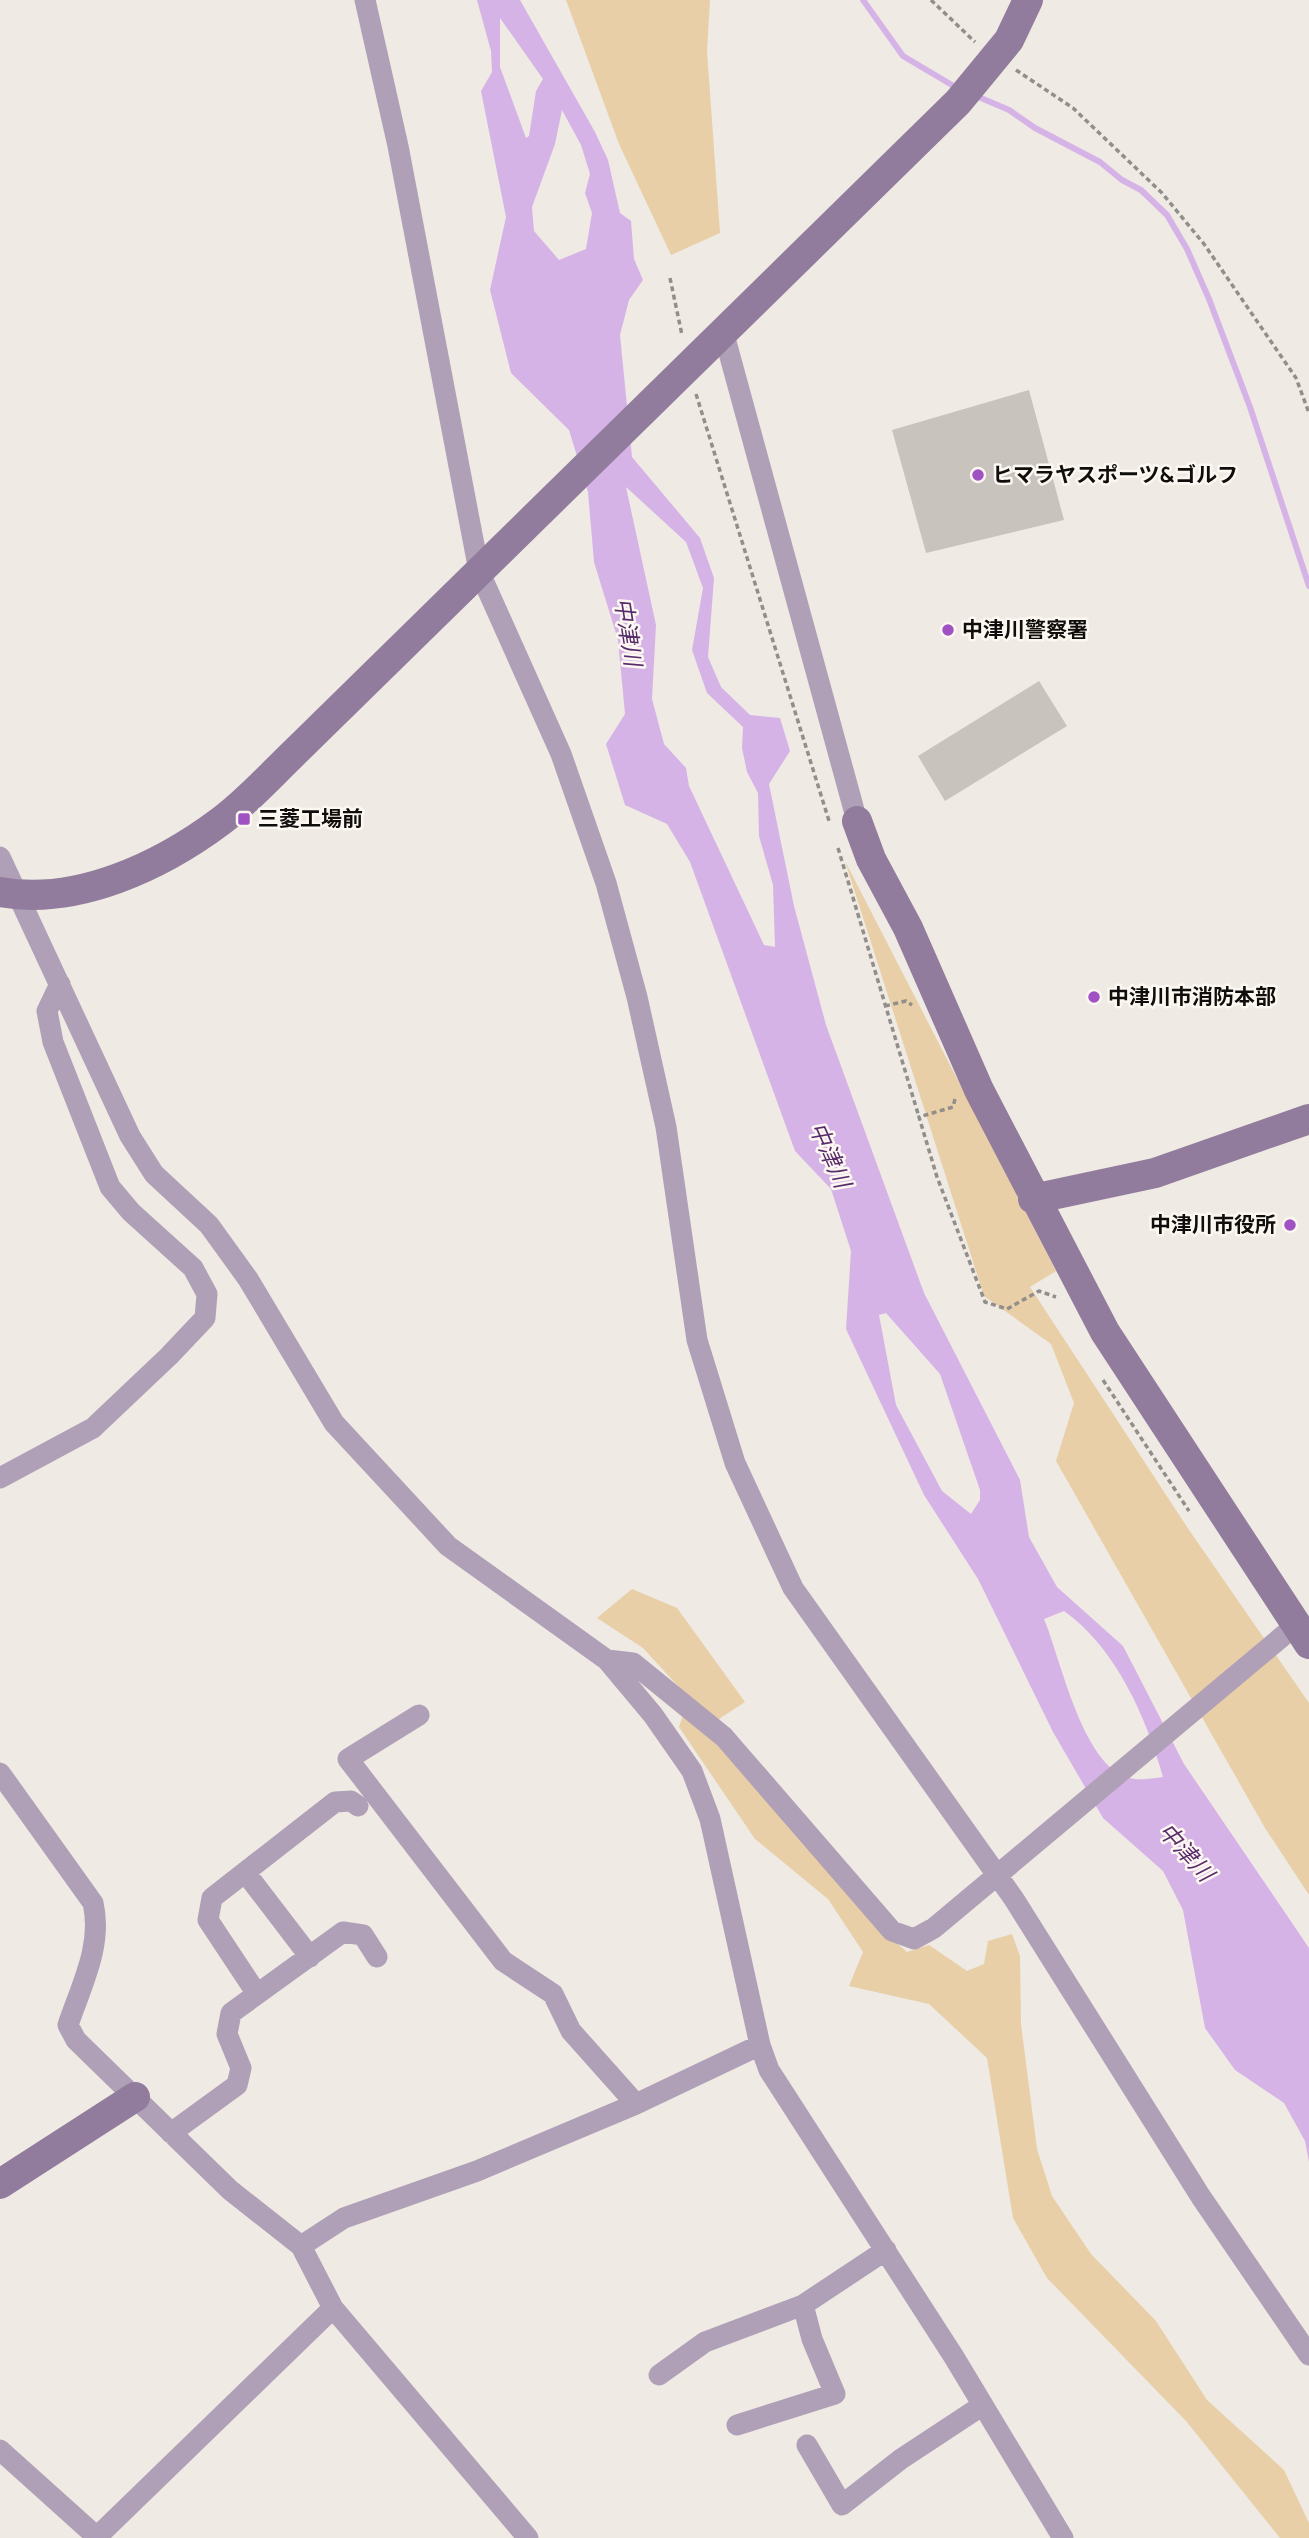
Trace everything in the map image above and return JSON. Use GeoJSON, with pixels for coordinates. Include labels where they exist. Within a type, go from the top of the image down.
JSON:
{"type":"FeatureCollection","features":[{"type":"Feature","properties":{"kind":"street"},"geometry":{"type":"LineString","coordinates":[[365,0],[398,146],[479,571],[561,754],[606,883],[637,997],[666,1127],[697,1340],[735,1463],[793,1588],[1014,1899],[1201,2197],[1309,2355]]}},
{"type":"Feature","properties":{"kind":"street"},"geometry":{"type":"LineString","coordinates":[[9,894],[63,893],[146,868],[221,821],[479,571],[704,342],[958,102],[999,50],[1028,0]]}},
{"type":"Feature","properties":{"kind":"street"},"geometry":{"type":"LineString","coordinates":[[607,1660],[633,1663],[724,1737],[892,1931],[914,1939],[934,1927],[1265,1652],[1302,1635],[1105,1332],[1033,1199],[979,1090],[908,928],[871,859],[704,342]]}},
{"type":"Feature","properties":{"kind":"street"},"geometry":{"type":"LineString","coordinates":[[0,857],[9,894],[61,984],[130,1136],[154,1174],[209,1225],[247,1279],[334,1423],[447,1546],[607,1660],[653,1715],[692,1771],[710,1819],[760,2045],[769,2070],[886,2250],[1063,2538]]}},
{"type":"Feature","properties":{"kind":"street"},"geometry":{"type":"LineString","coordinates":[[0,1478],[93,1428],[205,1318],[207,1294],[193,1268],[131,1212],[110,1186],[53,1042],[47,1011],[61,984]]}},
{"type":"Feature","properties":{"kind":"street"},"geometry":{"type":"LineString","coordinates":[[1033,1199],[1155,1173],[1309,1119]]}},
{"type":"Feature","properties":{"kind":"street"},"geometry":{"type":"LineString","coordinates":[[419,1715],[348,1759],[503,1961],[553,1994],[571,2031],[636,2104]]}},
{"type":"Feature","properties":{"kind":"street"},"geometry":{"type":"LineString","coordinates":[[0,1773],[93,1903],[98,1922],[95,1946],[68,2025],[76,2040],[230,2190],[301,2246],[333,2308],[528,2538]]}},
{"type":"Feature","properties":{"kind":"street"},"geometry":{"type":"LineString","coordinates":[[257,1994],[208,1920],[212,1898],[335,1802],[351,1801],[358,1806]]}},
{"type":"Feature","properties":{"kind":"street"},"geometry":{"type":"LineString","coordinates":[[245,1872],[310,1957]]}},
{"type":"Feature","properties":{"kind":"street"},"geometry":{"type":"LineString","coordinates":[[171,2133],[237,2085],[241,2068],[227,2034],[231,2013],[343,1932],[363,1936],[377,1957]]}},
{"type":"Feature","properties":{"kind":"street"},"geometry":{"type":"LineString","coordinates":[[301,2246],[344,2218],[477,2171],[636,2104],[760,2045]]}},
{"type":"Feature","properties":{"kind":"street"},"geometry":{"type":"LineString","coordinates":[[0,2184],[135,2097]]}},
{"type":"Feature","properties":{"kind":"street"},"geometry":{"type":"LineString","coordinates":[[659,2375],[705,2342],[803,2305],[886,2250]]}},
{"type":"Feature","properties":{"kind":"street"},"geometry":{"type":"LineString","coordinates":[[737,2425],[835,2394],[812,2339],[803,2305]]}},
{"type":"Feature","properties":{"kind":"street"},"geometry":{"type":"LineString","coordinates":[[0,2450],[99,2538],[103,2531],[333,2308]]}},
{"type":"Feature","properties":{"kind":"street"},"geometry":{"type":"LineString","coordinates":[[807,2445],[842,2505],[901,2459],[983,2405]]}},
{"type":"Feature","properties":{"kind":"path"},"geometry":{"type":"LineString","coordinates":[[931,0],[1073,108],[1161,193],[1204,244],[1297,378],[1309,413]]}},
{"type":"Feature","properties":{"kind":"path"},"geometry":{"type":"LineString","coordinates":[[670,278],[704,342]]}},
{"type":"Feature","properties":{"kind":"path"},"geometry":{"type":"LineString","coordinates":[[695,392],[937,1177],[985,1302],[1007,1309],[1039,1290],[1055,1296],[1062,1307]]}},
{"type":"Feature","properties":{"kind":"path"},"geometry":{"type":"LineString","coordinates":[[886,1006],[906,1001],[916,1006]]}},
{"type":"Feature","properties":{"kind":"path"},"geometry":{"type":"LineString","coordinates":[[919,1118],[953,1107],[956,1096]]}},
{"type":"Feature","properties":{"kind":"path"},"geometry":{"type":"LineString","coordinates":[[1103,1379],[1196,1521],[1212,1528],[1230,1523]]}},
{"type":"Feature","properties":{"kind":"shaded area"},"geometry":{"type":"Polygon","coordinates":[[[566,0],[710,0],[707,51],[720,233],[671,255],[619,144],[566,0]]]}},
{"type":"Feature","properties":{"kind":"shaded area"},"geometry":{"type":"Polygon","coordinates":[[[845,861],[1056,1271],[1030,1287],[1189,1530],[1309,1703],[1309,1895],[1265,1828],[1056,1461],[1074,1403],[1051,1344],[984,1296],[845,861]]]}},
{"type":"Feature","properties":{"kind":"shaded area"},"geometry":{"type":"Polygon","coordinates":[[[632,1589],[677,1608],[745,1702],[719,1719],[721,1742],[891,1938],[907,1952],[929,1945],[967,1971],[984,1964],[988,1941],[1012,1934],[1020,1956],[1021,2024],[1037,2149],[1052,2196],[1091,2254],[1156,2321],[1207,2400],[1284,2470],[1309,2523],[1309,2538],[1280,2538],[1186,2421],[1047,2278],[1013,2218],[987,2058],[929,2004],[849,1986],[863,1952],[828,1899],[755,1839],[679,1727],[689,1698],[643,1648],[597,1618],[632,1589]]]}},
{"type":"Feature","properties":{"kind":"water","name":"中津川"},"geometry":{"type":"Polygon","coordinates":[[[477,0],[520,0],[595,132],[608,160],[620,213],[631,221],[634,259],[643,280],[629,300],[620,335],[632,457],[700,538],[714,578],[708,657],[721,687],[750,715],[780,718],[790,751],[769,784],[794,906],[826,1025],[924,1293],[1020,1480],[1029,1537],[1057,1587],[1123,1646],[1184,1764],[1309,1948],[1309,2162],[1305,2141],[1284,2103],[1235,2070],[1205,2028],[1183,1910],[1163,1871],[1103,1818],[1053,1732],[978,1579],[924,1495],[846,1329],[851,1251],[831,1189],[795,1151],[690,862],[667,824],[625,805],[606,744],[625,714],[618,640],[594,562],[588,492],[569,430],[511,373],[490,290],[506,217],[481,91],[492,72],[491,51],[477,0]],[[500,18],[500,67],[526,138],[529,136],[536,91],[543,79],[500,18]],[[562,110],[555,144],[532,207],[534,231],[559,260],[586,249],[592,213],[585,193],[590,174],[581,145],[562,110]],[[626,487],[656,625],[652,699],[664,744],[686,768],[689,786],[764,945],[775,947],[773,885],[759,836],[758,793],[747,772],[742,748],[743,727],[707,693],[692,650],[703,588],[686,542],[626,487]],[[886,1313],[879,1315],[896,1405],[942,1491],[971,1514],[980,1500],[980,1490],[940,1374],[886,1313]],[[1064,1611],[1044,1619],[1088,1737],[1102,1758],[1117,1773],[1135,1779],[1163,1777],[1148,1731],[1127,1685],[1099,1644],[1064,1611]]]}},
{"type":"Feature","properties":{"kind":"building","name":"ヒマラヤスポーツ&ゴルフ"},"geometry":{"type":"Polygon","coordinates":[[[1029,390],[1064,520],[926,553],[892,430],[1029,390]]]}},
{"type":"Feature","properties":{"kind":"building"},"geometry":{"type":"Polygon","coordinates":[[[1039,681],[1067,726],[945,801],[918,756],[1039,681]]]}},
{"type":"Feature","properties":{"kind":"waterway"},"geometry":{"type":"LineString","coordinates":[[863,0],[903,56],[957,88]]}},
{"type":"Feature","properties":{"kind":"waterway"},"geometry":{"type":"LineString","coordinates":[[974,95],[1009,110],[1035,128],[1100,162],[1122,180],[1141,190],[1167,215],[1187,249],[1209,299],[1250,407],[1309,586]]}},
{"type":"Feature","properties":{"kind":"place","name":"ヒマラヤスポーツ&ゴルフ"},"geometry":{"type":"Point","coordinates":[978,475]}},
{"type":"Feature","properties":{"kind":"place","name":"中津川警察署"},"geometry":{"type":"Point","coordinates":[948,630]}},
{"type":"Feature","properties":{"kind":"place","name":"三菱工場前"},"geometry":{"type":"Point","coordinates":[244,819]}},
{"type":"Feature","properties":{"kind":"place","name":"中津川市消防本部"},"geometry":{"type":"Point","coordinates":[1094,997]}},
{"type":"Feature","properties":{"kind":"place","name":"中津川市役所"},"geometry":{"type":"Point","coordinates":[1290,1225]}}]}
